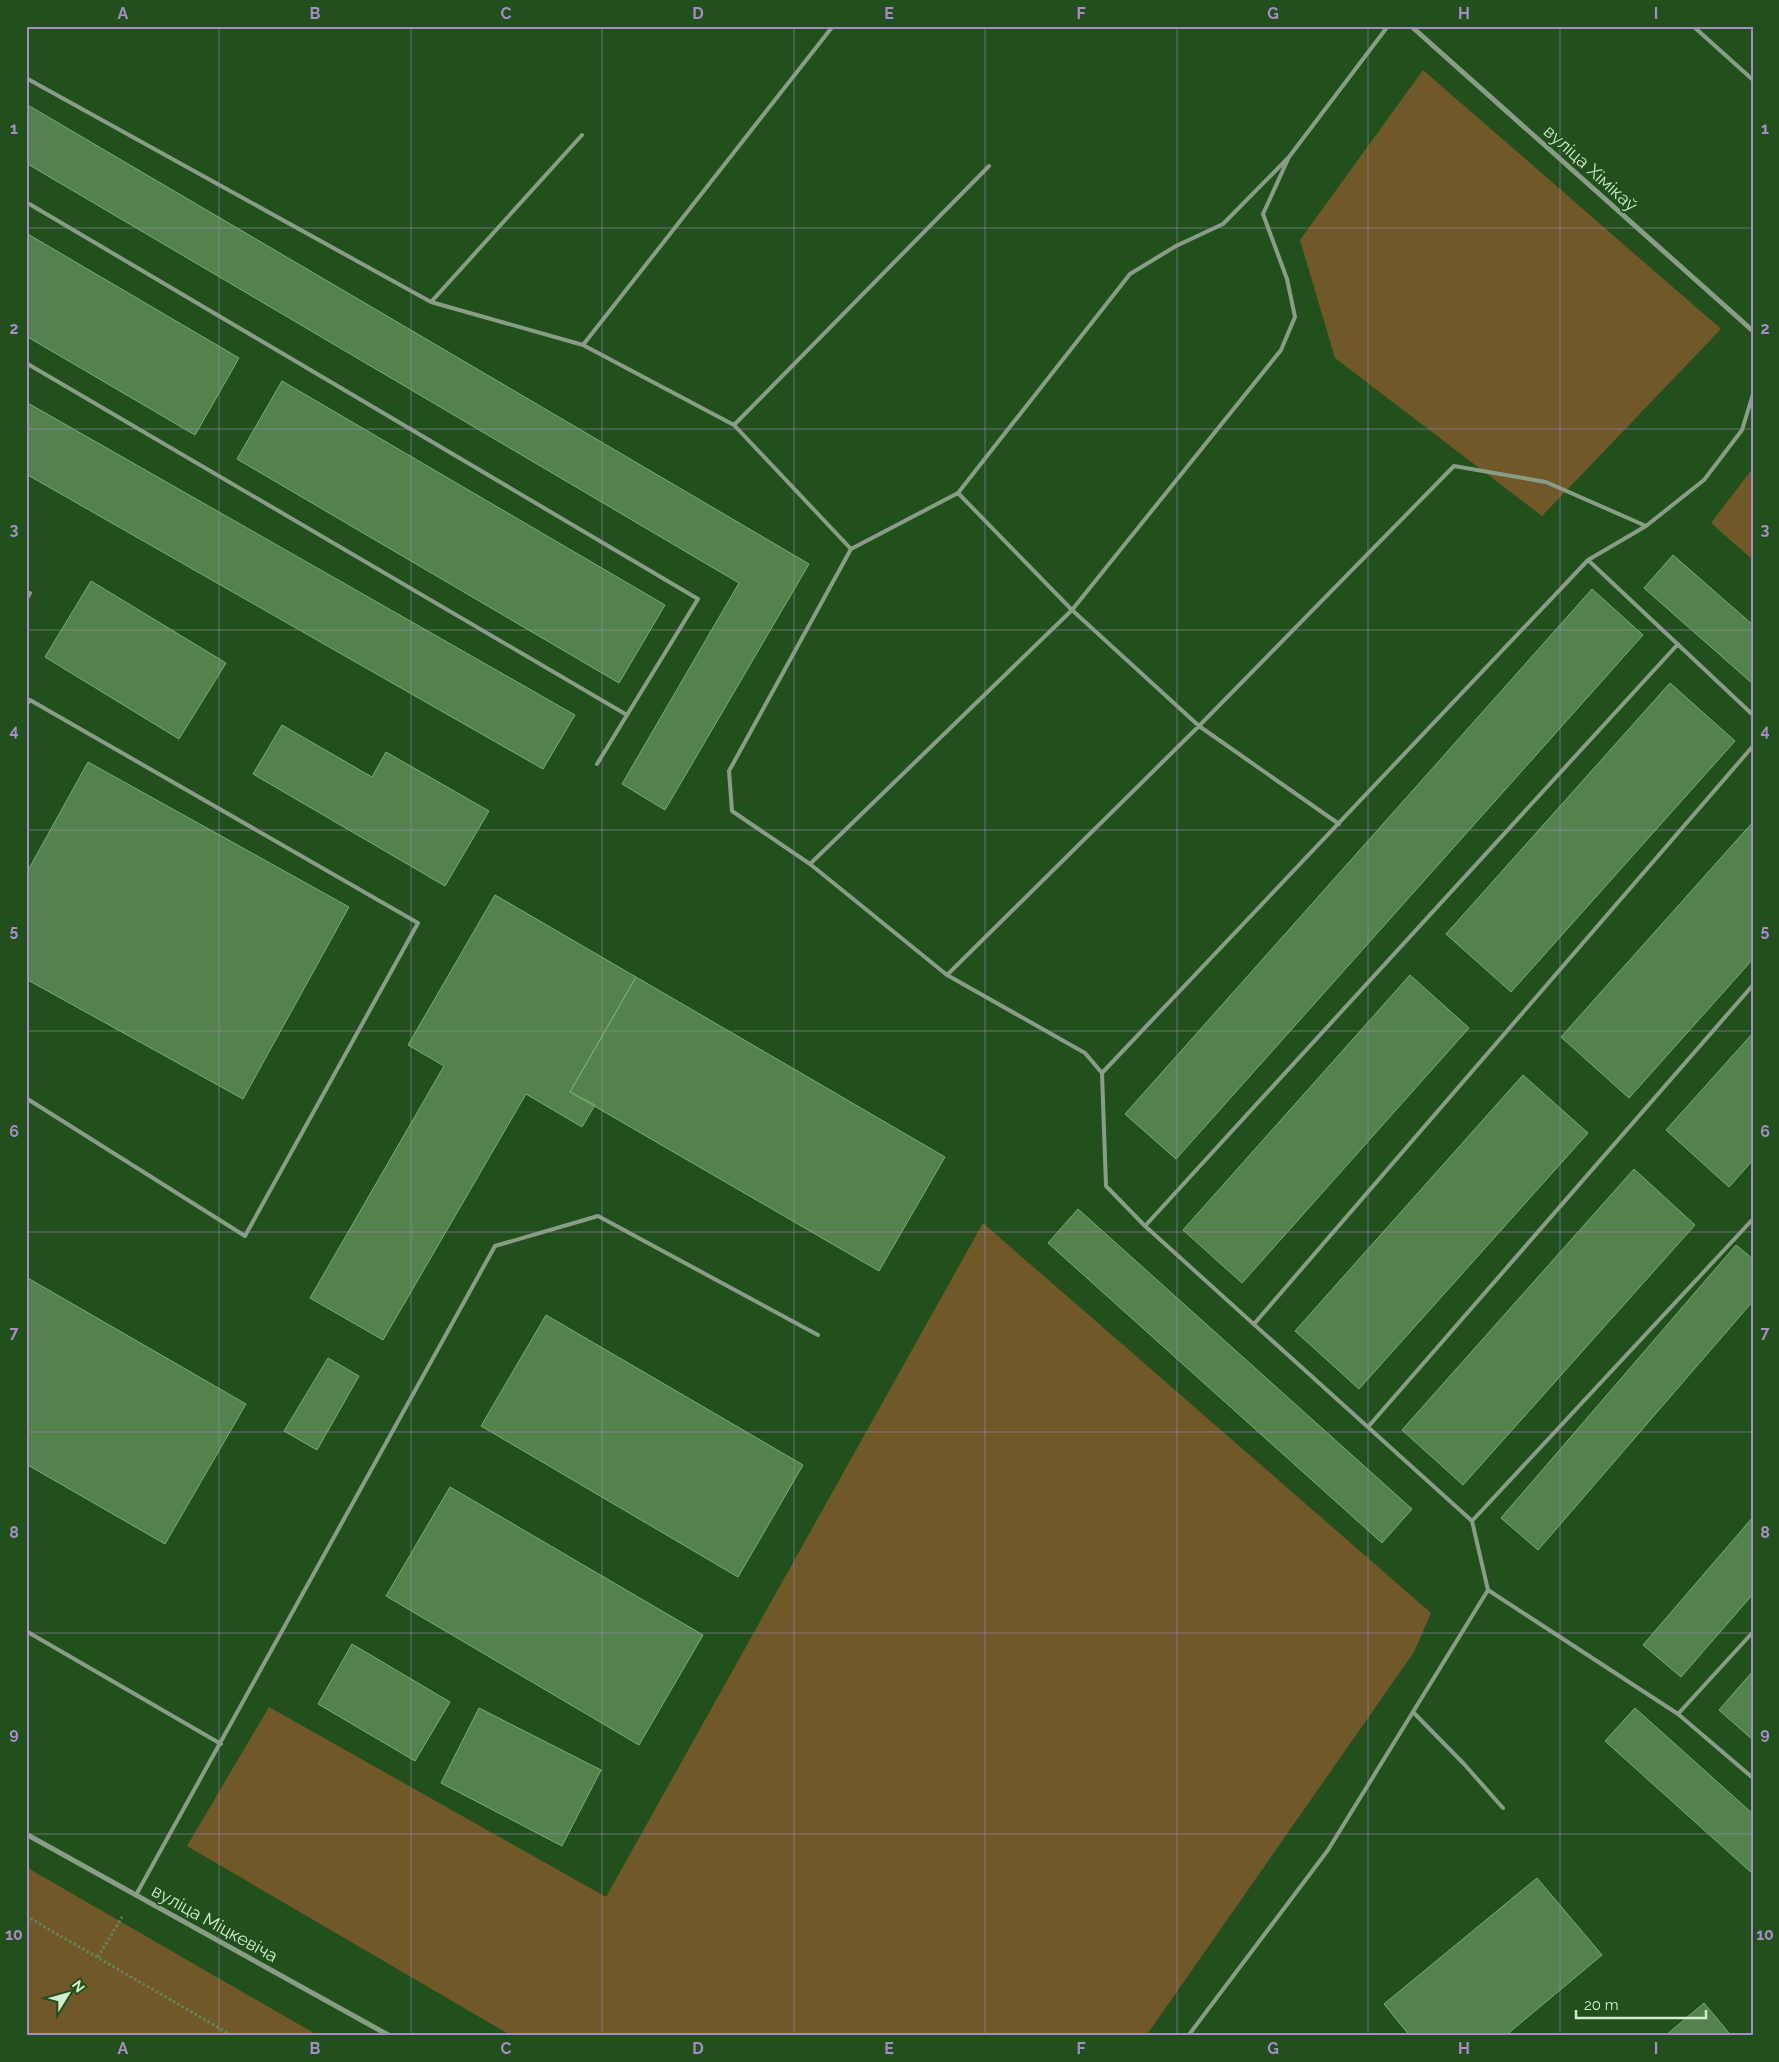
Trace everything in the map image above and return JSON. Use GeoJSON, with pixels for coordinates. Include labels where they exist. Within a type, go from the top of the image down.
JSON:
{"type":"FeatureCollection","features":[{"type":"Feature","properties":{"kind":"street","name":"вуліца Хімікаў"},"geometry":{"type":"LineString","coordinates":[[1411,26],[1753,331]]}},
{"type":"Feature","properties":{"kind":"street","name":"вуліца Міцкевіча"},"geometry":{"type":"LineString","coordinates":[[26,1834],[390,2036]]}},
{"type":"Feature","properties":{"kind":"lane"},"geometry":{"type":"LineString","coordinates":[[583,345],[833,26]]}},
{"type":"Feature","properties":{"kind":"lane"},"geometry":{"type":"LineString","coordinates":[[1388,26],[1289,157],[1223,224],[1176,246],[1130,274],[958,493],[851,549],[729,771],[732,811],[810,864],[946,974],[1085,1053],[1102,1073],[1106,1186],[1145,1226],[1472,1521],[1488,1590],[1678,1714],[1753,1778]]}},
{"type":"Feature","properties":{"kind":"lane"},"geometry":{"type":"LineString","coordinates":[[1693,26],[1753,80]]}},
{"type":"Feature","properties":{"kind":"lane"},"geometry":{"type":"LineString","coordinates":[[26,78],[431,302],[583,345],[734,425],[851,549]]}},
{"type":"Feature","properties":{"kind":"lane"},"geometry":{"type":"LineString","coordinates":[[431,302],[582,135]]}},
{"type":"Feature","properties":{"kind":"lane"},"geometry":{"type":"LineString","coordinates":[[810,864],[1072,610],[1281,350],[1295,317],[1287,279],[1263,214],[1289,157]]}},
{"type":"Feature","properties":{"kind":"lane"},"geometry":{"type":"LineString","coordinates":[[734,425],[989,166]]}},
{"type":"Feature","properties":{"kind":"lane"},"geometry":{"type":"LineString","coordinates":[[26,202],[698,599],[597,764]]}},
{"type":"Feature","properties":{"kind":"lane"},"geometry":{"type":"LineString","coordinates":[[26,363],[627,715]]}},
{"type":"Feature","properties":{"kind":"lane"},"geometry":{"type":"LineString","coordinates":[[1102,1073],[1588,560],[1646,526],[1704,480],[1742,430],[1753,394]]}},
{"type":"Feature","properties":{"kind":"lane"},"geometry":{"type":"LineString","coordinates":[[946,974],[1199,726],[1454,466],[1546,482],[1646,526]]}},
{"type":"Feature","properties":{"kind":"lane"},"geometry":{"type":"LineString","coordinates":[[958,493],[1072,610],[1199,726],[1339,824]]}},
{"type":"Feature","properties":{"kind":"lane"},"geometry":{"type":"LineString","coordinates":[[1588,560],[1753,715]]}},
{"type":"Feature","properties":{"kind":"lane"},"geometry":{"type":"LineString","coordinates":[[26,600],[30,593]]}},
{"type":"Feature","properties":{"kind":"lane"},"geometry":{"type":"LineString","coordinates":[[1145,1226],[1678,644]]}},
{"type":"Feature","properties":{"kind":"lane"},"geometry":{"type":"LineString","coordinates":[[26,706],[30,700],[418,923],[245,1236],[26,1098]]}},
{"type":"Feature","properties":{"kind":"lane"},"geometry":{"type":"LineString","coordinates":[[1254,1324],[1753,746]]}},
{"type":"Feature","properties":{"kind":"lane"},"geometry":{"type":"LineString","coordinates":[[1368,1427],[1753,985]]}},
{"type":"Feature","properties":{"kind":"lane"},"geometry":{"type":"LineString","coordinates":[[136,1895],[495,1246],[598,1216],[818,1335]]}},
{"type":"Feature","properties":{"kind":"lane"},"geometry":{"type":"LineString","coordinates":[[1472,1521],[1753,1219]]}},
{"type":"Feature","properties":{"kind":"lane"},"geometry":{"type":"LineString","coordinates":[[1188,2036],[1328,1850],[1488,1590]]}},
{"type":"Feature","properties":{"kind":"lane"},"geometry":{"type":"LineString","coordinates":[[26,1631],[220,1744]]}},
{"type":"Feature","properties":{"kind":"lane"},"geometry":{"type":"LineString","coordinates":[[1678,1714],[1753,1632]]}},
{"type":"Feature","properties":{"kind":"lane"},"geometry":{"type":"LineString","coordinates":[[1413,1712],[1464,1764],[1503,1808]]}},
{"type":"Feature","properties":{"kind":"path"},"geometry":{"type":"LineString","coordinates":[[98,1957],[136,1895]]}},
{"type":"Feature","properties":{"kind":"path"},"geometry":{"type":"LineString","coordinates":[[26,1916],[234,2036]]}},
{"type":"Feature","properties":{"kind":"shaded area"},"geometry":{"type":"Polygon","coordinates":[[[1423,70],[1721,329],[1542,516],[1335,358],[1300,240],[1423,70]]]}},
{"type":"Feature","properties":{"kind":"shaded area"},"geometry":{"type":"Polygon","coordinates":[[[1753,468],[1753,560],[1711,523],[1753,468]]]}},
{"type":"Feature","properties":{"kind":"shaded area"},"geometry":{"type":"Polygon","coordinates":[[[983,1223],[1431,1613],[1414,1652],[1146,2036],[512,2036],[187,1846],[269,1707],[606,1897],[983,1223]]]}},
{"type":"Feature","properties":{"kind":"shaded area"},"geometry":{"type":"Polygon","coordinates":[[[26,1867],[319,2036],[26,2036],[26,1867]]]}},
{"type":"Feature","properties":{"kind":"building"},"geometry":{"type":"Polygon","coordinates":[[[26,104],[809,564],[665,810],[622,784],[739,583],[26,163],[26,104]]]}},
{"type":"Feature","properties":{"kind":"building"},"geometry":{"type":"Polygon","coordinates":[[[26,233],[239,358],[195,435],[26,336],[26,233]]]}},
{"type":"Feature","properties":{"kind":"building"},"geometry":{"type":"Polygon","coordinates":[[[282,381],[665,605],[619,683],[237,459],[282,381]]]}},
{"type":"Feature","properties":{"kind":"building"},"geometry":{"type":"Polygon","coordinates":[[[26,402],[575,715],[543,769],[26,474],[26,402]]]}},
{"type":"Feature","properties":{"kind":"building"},"geometry":{"type":"Polygon","coordinates":[[[1673,555],[1753,625],[1753,684],[1644,588],[1673,555]]]}},
{"type":"Feature","properties":{"kind":"building"},"geometry":{"type":"Polygon","coordinates":[[[91,581],[226,663],[179,739],[45,657],[91,581]]]}},
{"type":"Feature","properties":{"kind":"building"},"geometry":{"type":"Polygon","coordinates":[[[1592,589],[1643,635],[1176,1159],[1125,1114],[1592,589]]]}},
{"type":"Feature","properties":{"kind":"building"},"geometry":{"type":"Polygon","coordinates":[[[1670,683],[1735,741],[1511,992],[1446,934],[1670,683]]]}},
{"type":"Feature","properties":{"kind":"building"},"geometry":{"type":"Polygon","coordinates":[[[282,725],[372,777],[386,752],[489,811],[445,886],[253,774],[282,725]]]}},
{"type":"Feature","properties":{"kind":"building"},"geometry":{"type":"Polygon","coordinates":[[[88,762],[349,907],[243,1099],[26,979],[26,874],[88,762]]]}},
{"type":"Feature","properties":{"kind":"building"},"geometry":{"type":"Polygon","coordinates":[[[1753,822],[1753,959],[1629,1098],[1561,1037],[1753,822]]]}},
{"type":"Feature","properties":{"kind":"building"},"geometry":{"type":"Polygon","coordinates":[[[495,895],[636,977],[570,1092],[595,1105],[582,1127],[526,1094],[383,1340],[310,1298],[444,1066],[408,1045],[495,895]]]}},
{"type":"Feature","properties":{"kind":"building"},"geometry":{"type":"Polygon","coordinates":[[[1410,975],[1469,1028],[1242,1283],[1183,1230],[1410,975]]]}},
{"type":"Feature","properties":{"kind":"building"},"geometry":{"type":"Polygon","coordinates":[[[636,977],[945,1157],[879,1271],[570,1092],[636,977]]]}},
{"type":"Feature","properties":{"kind":"building"},"geometry":{"type":"Polygon","coordinates":[[[1753,1033],[1753,1160],[1729,1187],[1666,1130],[1753,1033]]]}},
{"type":"Feature","properties":{"kind":"building"},"geometry":{"type":"Polygon","coordinates":[[[1523,1075],[1588,1133],[1359,1389],[1295,1331],[1523,1075]]]}},
{"type":"Feature","properties":{"kind":"building"},"geometry":{"type":"Polygon","coordinates":[[[1634,1169],[1695,1225],[1463,1485],[1402,1430],[1634,1169]]]}},
{"type":"Feature","properties":{"kind":"building"},"geometry":{"type":"Polygon","coordinates":[[[1078,1209],[1412,1509],[1382,1543],[1048,1243],[1078,1209]]]}},
{"type":"Feature","properties":{"kind":"building"},"geometry":{"type":"Polygon","coordinates":[[[1736,1245],[1753,1259],[1753,1301],[1538,1550],[1501,1518],[1736,1245]]]}},
{"type":"Feature","properties":{"kind":"building"},"geometry":{"type":"Polygon","coordinates":[[[26,1277],[246,1404],[165,1544],[26,1464],[26,1277]]]}},
{"type":"Feature","properties":{"kind":"building"},"geometry":{"type":"Polygon","coordinates":[[[546,1315],[803,1465],[738,1577],[481,1426],[546,1315]]]}},
{"type":"Feature","properties":{"kind":"building"},"geometry":{"type":"Polygon","coordinates":[[[328,1358],[359,1376],[317,1450],[284,1431],[328,1358]]]}},
{"type":"Feature","properties":{"kind":"building"},"geometry":{"type":"Polygon","coordinates":[[[450,1487],[703,1635],[639,1745],[386,1596],[450,1487]]]}},
{"type":"Feature","properties":{"kind":"building"},"geometry":{"type":"Polygon","coordinates":[[[1753,1517],[1753,1594],[1681,1677],[1643,1645],[1753,1517]]]}},
{"type":"Feature","properties":{"kind":"building"},"geometry":{"type":"Polygon","coordinates":[[[352,1644],[450,1702],[415,1761],[318,1704],[352,1644]]]}},
{"type":"Feature","properties":{"kind":"building"},"geometry":{"type":"Polygon","coordinates":[[[1753,1671],[1753,1740],[1719,1710],[1753,1671]]]}},
{"type":"Feature","properties":{"kind":"building"},"geometry":{"type":"Polygon","coordinates":[[[479,1708],[601,1770],[562,1846],[441,1783],[479,1708]]]}},
{"type":"Feature","properties":{"kind":"building"},"geometry":{"type":"Polygon","coordinates":[[[1635,1708],[1753,1814],[1753,1874],[1605,1741],[1635,1708]]]}},
{"type":"Feature","properties":{"kind":"building"},"geometry":{"type":"Polygon","coordinates":[[[1537,1878],[1602,1955],[1505,2036],[1410,2036],[1384,2004],[1537,1878]]]}},
{"type":"Feature","properties":{"kind":"building"},"geometry":{"type":"Polygon","coordinates":[[[1704,2003],[1729,2033],[1725,2036],[1665,2036],[1704,2003]]]}}]}
